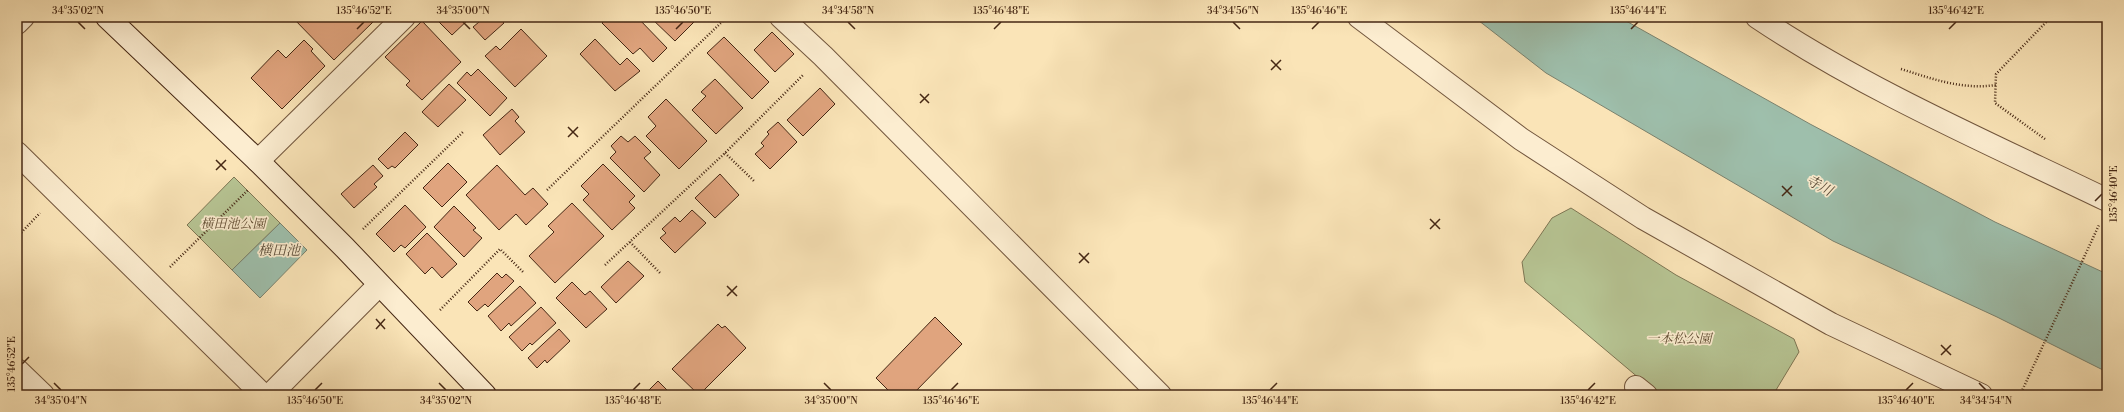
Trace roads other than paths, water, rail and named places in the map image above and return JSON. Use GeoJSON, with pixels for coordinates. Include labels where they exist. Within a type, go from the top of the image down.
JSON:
{"type":"FeatureCollection","features":[{"type":"Feature","properties":{"kind":"street"},"geometry":{"type":"LineString","coordinates":[[17,23],[23,17]]}},
{"type":"Feature","properties":{"kind":"street"},"geometry":{"type":"LineString","coordinates":[[107,17],[263,166],[345,248],[485,395]]}},
{"type":"Feature","properties":{"kind":"street"},"geometry":{"type":"LineString","coordinates":[[263,166],[404,17]]}},
{"type":"Feature","properties":{"kind":"street"},"geometry":{"type":"LineString","coordinates":[[781,17],[822,56],[1160,395]]}},
{"type":"Feature","properties":{"kind":"street"},"geometry":{"type":"LineString","coordinates":[[1359,17],[1521,139],[1643,218],[1831,324],[1981,395]]}},
{"type":"Feature","properties":{"kind":"street"},"geometry":{"type":"LineString","coordinates":[[1757,17],[1799,45],[1935,118],[2107,200]]}},
{"type":"Feature","properties":{"kind":"street"},"geometry":{"type":"LineString","coordinates":[[17,154],[263,395]]}},
{"type":"Feature","properties":{"kind":"street"},"geometry":{"type":"LineString","coordinates":[[270,395],[379,285]]}},
{"type":"Feature","properties":{"kind":"street"},"geometry":{"type":"LineString","coordinates":[[17,370],[43,395]]}},
{"type":"Feature","properties":{"kind":"water","name":"寺川"},"geometry":{"type":"Polygon","coordinates":[[[1474,17],[1619,17],[1810,124],[1995,222],[2107,274],[2107,372],[1997,317],[1833,241],[1546,73],[1474,17]]]}},
{"type":"Feature","properties":{"kind":"water","name":"横田池"},"geometry":{"type":"Polygon","coordinates":[[[280,223],[307,250],[260,298],[232,270],[280,223]]]}},
{"type":"Feature","properties":{"kind":"park label","name":"横田池公園"},"geometry":{"type":"Point","coordinates":[233,224]}},
{"type":"Feature","properties":{"kind":"park label","name":"一本松公園"},"geometry":{"type":"Point","coordinates":[1679,339]}}]}
